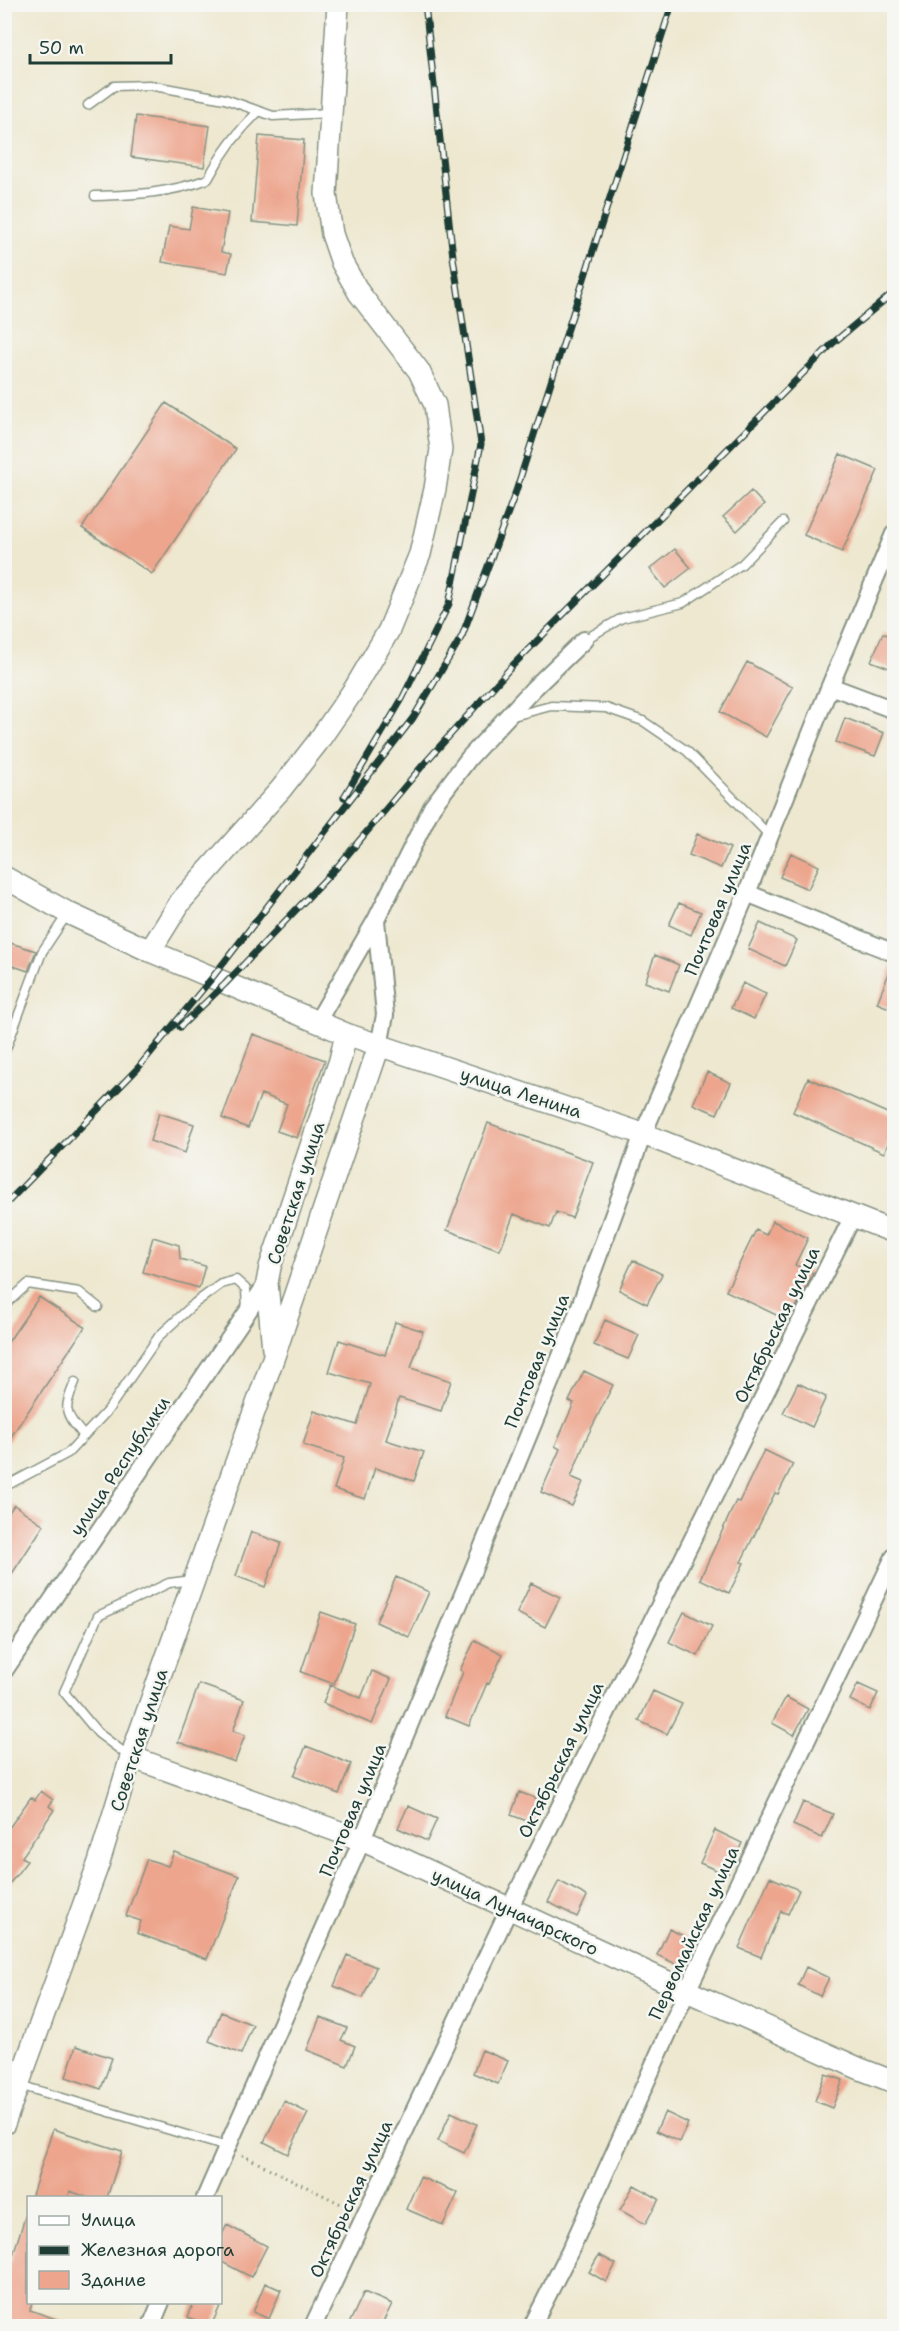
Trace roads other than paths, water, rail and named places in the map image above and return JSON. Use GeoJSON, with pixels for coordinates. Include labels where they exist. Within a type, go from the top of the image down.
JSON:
{"type":"FeatureCollection","features":[{"type":"Feature","properties":{"kind":"street"},"geometry":{"type":"LineString","coordinates":[[150,951],[181,901],[281,789],[317,743],[355,688],[389,630],[420,555],[435,489],[441,449],[435,405],[419,371],[359,293],[342,263],[333,234],[326,194],[338,4]]}},
{"type":"Feature","properties":{"kind":"street","name":"Почтовая улица"},"geometry":{"type":"LineString","coordinates":[[206,2196],[362,1840],[568,1339],[643,1134],[747,893],[894,534]]}},
{"type":"Feature","properties":{"kind":"street"},"geometry":{"type":"LineString","coordinates":[[317,1022],[376,920],[432,807],[469,758],[584,640]]}},
{"type":"Feature","properties":{"kind":"street"},"geometry":{"type":"LineString","coordinates":[[830,686],[894,710]]}},
{"type":"Feature","properties":{"kind":"street","name":"улица Ленина"},"geometry":{"type":"LineString","coordinates":[[4,877],[68,913],[150,951],[346,1034],[643,1134],[894,1233]]}},
{"type":"Feature","properties":{"kind":"street"},"geometry":{"type":"LineString","coordinates":[[747,893],[894,953]]}},
{"type":"Feature","properties":{"kind":"street"},"geometry":{"type":"LineString","coordinates":[[376,920],[385,1015],[379,1046]]}},
{"type":"Feature","properties":{"kind":"street","name":"Советская улица"},"geometry":{"type":"LineString","coordinates":[[274,1356],[267,1283],[270,1267],[340,1060],[346,1034]]}},
{"type":"Feature","properties":{"kind":"street","name":"Советская улица"},"geometry":{"type":"LineString","coordinates":[[4,2124],[99,1862],[130,1757],[274,1356],[379,1046]]}},
{"type":"Feature","properties":{"kind":"street","name":"Октябрьская улица"},"geometry":{"type":"LineString","coordinates":[[313,2326],[509,1909],[853,1216]]}},
{"type":"Feature","properties":{"kind":"street","name":"улица Республики"},"geometry":{"type":"LineString","coordinates":[[4,1671],[267,1283]]}},
{"type":"Feature","properties":{"kind":"street","name":"Первомайская улица"},"geometry":{"type":"LineString","coordinates":[[532,2326],[570,2251],[687,1991],[894,1557]]}},
{"type":"Feature","properties":{"kind":"street","name":"улица Луначарского"},"geometry":{"type":"LineString","coordinates":[[130,1757],[362,1840],[687,1991],[894,2082]]}},
{"type":"Feature","properties":{"kind":"street"},"geometry":{"type":"LineString","coordinates":[[151,2326],[160,2304]]}},
{"type":"Feature","properties":{"kind":"lane"},"geometry":{"type":"LineString","coordinates":[[88,105],[114,86],[149,85],[225,99],[273,116],[331,112]]}},
{"type":"Feature","properties":{"kind":"lane"},"geometry":{"type":"LineString","coordinates":[[95,196],[139,195],[183,189],[208,179],[237,132],[259,111]]}},
{"type":"Feature","properties":{"kind":"lane"},"geometry":{"type":"LineString","coordinates":[[584,640],[622,618],[683,603],[742,564],[783,522]]}},
{"type":"Feature","properties":{"kind":"lane"},"geometry":{"type":"LineString","coordinates":[[506,718],[551,706],[606,708],[643,721],[687,751],[770,836]]}},
{"type":"Feature","properties":{"kind":"lane"},"geometry":{"type":"LineString","coordinates":[[4,1054],[8,1033],[42,952],[68,913]]}},
{"type":"Feature","properties":{"kind":"lane"},"geometry":{"type":"LineString","coordinates":[[4,1487],[68,1453],[108,1410],[159,1336],[195,1303],[221,1284],[236,1280],[246,1289],[247,1313]]}},
{"type":"Feature","properties":{"kind":"lane"},"geometry":{"type":"LineString","coordinates":[[4,1306],[28,1284],[79,1292],[99,1307]]}},
{"type":"Feature","properties":{"kind":"lane"},"geometry":{"type":"LineString","coordinates":[[75,1382],[68,1400],[68,1416],[84,1436]]}},
{"type":"Feature","properties":{"kind":"lane"},"geometry":{"type":"LineString","coordinates":[[130,1757],[98,1733],[64,1692],[98,1616],[169,1583],[192,1580]]}},
{"type":"Feature","properties":{"kind":"lane"},"geometry":{"type":"LineString","coordinates":[[19,2085],[227,2147]]}},
{"type":"Feature","properties":{"kind":"railway"},"geometry":{"type":"LineString","coordinates":[[344,797],[402,699],[449,604],[481,444],[453,257],[425,4]]}},
{"type":"Feature","properties":{"kind":"railway"},"geometry":{"type":"LineString","coordinates":[[4,1206],[138,1068],[212,978],[413,718],[462,636],[516,491],[672,4]]}},
{"type":"Feature","properties":{"kind":"railway"},"geometry":{"type":"LineString","coordinates":[[180,1027],[225,984],[338,866],[423,765],[513,665],[833,343],[894,292]]}}]}
